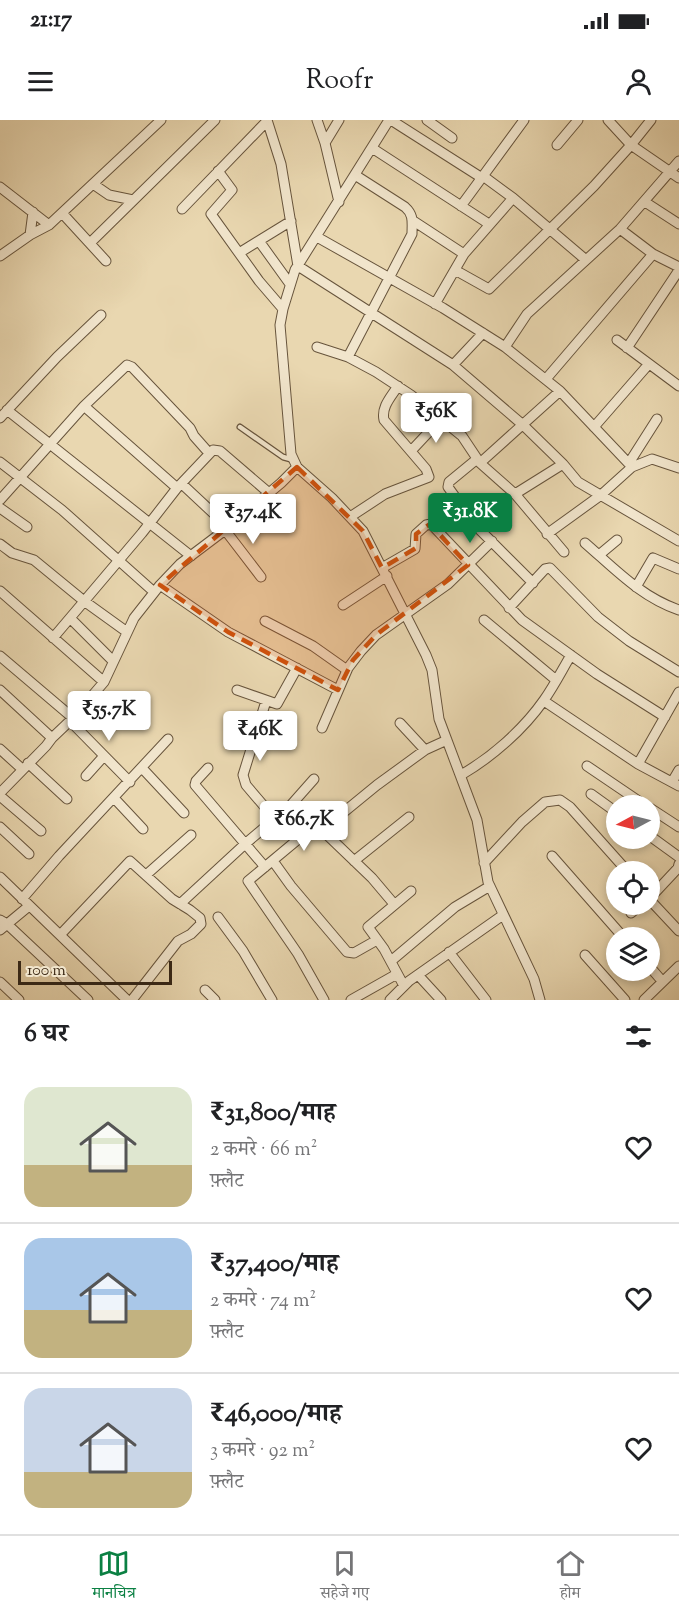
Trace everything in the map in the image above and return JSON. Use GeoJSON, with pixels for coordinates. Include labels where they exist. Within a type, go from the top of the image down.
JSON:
{"type":"FeatureCollection","features":[{"type":"Feature","properties":{"kind":"street"},"geometry":{"type":"LineString","coordinates":[[0,256],[49,225],[161,120]]}},
{"type":"Feature","properties":{"kind":"street"},"geometry":{"type":"LineString","coordinates":[[90,243],[214,120]]}},
{"type":"Feature","properties":{"kind":"street"},"geometry":{"type":"LineString","coordinates":[[182,209],[267,120],[280,164],[298,266],[453,365],[523,425],[578,482],[679,541]]}},
{"type":"Feature","properties":{"kind":"street"},"geometry":{"type":"LineString","coordinates":[[317,120],[339,202]]}},
{"type":"Feature","properties":{"kind":"street"},"geometry":{"type":"LineString","coordinates":[[325,143],[339,120]]}},
{"type":"Feature","properties":{"kind":"street"},"geometry":{"type":"LineString","coordinates":[[540,1000],[534,979],[490,886],[477,820],[439,719],[432,670],[363,531],[295,463],[291,454],[280,325],[290,284],[298,266],[390,120],[513,198],[586,260]]}},
{"type":"Feature","properties":{"kind":"street"},"geometry":{"type":"LineString","coordinates":[[427,120],[452,138]]}},
{"type":"Feature","properties":{"kind":"street"},"geometry":{"type":"LineString","coordinates":[[557,145],[578,120]]}},
{"type":"Feature","properties":{"kind":"street"},"geometry":{"type":"LineString","coordinates":[[608,120],[631,145],[679,178]]}},
{"type":"Feature","properties":{"kind":"street"},"geometry":{"type":"LineString","coordinates":[[455,270],[489,289],[594,186],[651,120]]}},
{"type":"Feature","properties":{"kind":"street"},"geometry":{"type":"LineString","coordinates":[[460,206],[483,177],[519,121]]}},
{"type":"Feature","properties":{"kind":"street"},"geometry":{"type":"LineString","coordinates":[[372,148],[489,224]]}},
{"type":"Feature","properties":{"kind":"street"},"geometry":{"type":"LineString","coordinates":[[505,347],[527,314],[620,229],[679,161]]}},
{"type":"Feature","properties":{"kind":"street"},"geometry":{"type":"LineString","coordinates":[[218,171],[232,191],[212,214],[283,309]]}},
{"type":"Feature","properties":{"kind":"street"},"geometry":{"type":"LineString","coordinates":[[348,357],[412,234],[412,213],[355,176]]}},
{"type":"Feature","properties":{"kind":"street"},"geometry":{"type":"LineString","coordinates":[[93,184],[109,195],[133,200]]}},
{"type":"Feature","properties":{"kind":"street"},"geometry":{"type":"LineString","coordinates":[[0,188],[49,225]]}},
{"type":"Feature","properties":{"kind":"street"},"geometry":{"type":"LineString","coordinates":[[435,304],[464,254],[513,198]]}},
{"type":"Feature","properties":{"kind":"street"},"geometry":{"type":"LineString","coordinates":[[645,202],[679,224]]}},
{"type":"Feature","properties":{"kind":"street"},"geometry":{"type":"LineString","coordinates":[[30,235],[33,212]]}},
{"type":"Feature","properties":{"kind":"street"},"geometry":{"type":"LineString","coordinates":[[62,213],[106,261]]}},
{"type":"Feature","properties":{"kind":"street"},"geometry":{"type":"LineString","coordinates":[[412,220],[464,254]]}},
{"type":"Feature","properties":{"kind":"street"},"geometry":{"type":"LineString","coordinates":[[239,253],[291,221]]}},
{"type":"Feature","properties":{"kind":"street"},"geometry":{"type":"LineString","coordinates":[[620,229],[653,254],[679,268],[627,348]]}},
{"type":"Feature","properties":{"kind":"street"},"geometry":{"type":"LineString","coordinates":[[317,237],[389,277],[505,347],[560,391],[631,465]]}},
{"type":"Feature","properties":{"kind":"street"},"geometry":{"type":"LineString","coordinates":[[260,241],[290,284]]}},
{"type":"Feature","properties":{"kind":"street"},"geometry":{"type":"LineString","coordinates":[[546,379],[653,254]]}},
{"type":"Feature","properties":{"kind":"street"},"geometry":{"type":"LineString","coordinates":[[0,418],[101,315]]}},
{"type":"Feature","properties":{"kind":"street"},"geometry":{"type":"LineString","coordinates":[[453,365],[483,333]]}},
{"type":"Feature","properties":{"kind":"street"},"geometry":{"type":"LineString","coordinates":[[617,340],[679,386]]}},
{"type":"Feature","properties":{"kind":"street"},"geometry":{"type":"LineString","coordinates":[[317,347],[348,357],[398,386],[441,418],[462,436],[479,461],[515,494],[564,552]]}},
{"type":"Feature","properties":{"kind":"street"},"geometry":{"type":"LineString","coordinates":[[594,427],[648,365]]}},
{"type":"Feature","properties":{"kind":"street"},"geometry":{"type":"LineString","coordinates":[[0,500],[49,443],[124,366],[130,366],[190,428],[209,453]]}},
{"type":"Feature","properties":{"kind":"street"},"geometry":{"type":"LineString","coordinates":[[350,517],[385,494],[428,478],[429,474],[387,424],[383,416],[385,406],[398,386]]}},
{"type":"Feature","properties":{"kind":"street"},"geometry":{"type":"LineString","coordinates":[[533,583],[465,512],[447,485],[523,425],[560,391]]}},
{"type":"Feature","properties":{"kind":"street"},"geometry":{"type":"LineString","coordinates":[[84,406],[226,528],[261,577]]}},
{"type":"Feature","properties":{"kind":"street"},"geometry":{"type":"LineString","coordinates":[[8,410],[190,556]]}},
{"type":"Feature","properties":{"kind":"street"},"geometry":{"type":"LineString","coordinates":[[411,451],[441,418]]}},
{"type":"Feature","properties":{"kind":"street"},"geometry":{"type":"LineString","coordinates":[[547,534],[600,495],[631,465],[657,420]]}},
{"type":"Feature","properties":{"kind":"street"},"geometry":{"type":"LineString","coordinates":[[53,638],[179,486],[214,449],[220,451],[269,493]]}},
{"type":"Feature","properties":{"kind":"street"},"geometry":{"type":"LineString","coordinates":[[631,465],[652,459],[679,468]]}},
{"type":"Feature","properties":{"kind":"street"},"geometry":{"type":"LineString","coordinates":[[0,462],[62,510],[118,562],[228,632],[338,690]]}},
{"type":"Feature","properties":{"kind":"street"},"geometry":{"type":"LineString","coordinates":[[41,831],[0,794],[104,682],[134,618],[157,588],[190,556],[269,493],[295,463]]}},
{"type":"Feature","properties":{"kind":"street"},"geometry":{"type":"LineString","coordinates":[[515,494],[563,464]]}},
{"type":"Feature","properties":{"kind":"street"},"geometry":{"type":"LineString","coordinates":[[0,508],[27,527]]}},
{"type":"Feature","properties":{"kind":"street"},"geometry":{"type":"LineString","coordinates":[[343,605],[415,549],[416,534],[430,524],[509,608],[571,655],[664,717]]}},
{"type":"Feature","properties":{"kind":"street"},"geometry":{"type":"LineString","coordinates":[[598,555],[617,540]]}},
{"type":"Feature","properties":{"kind":"street"},"geometry":{"type":"LineString","coordinates":[[322,728],[353,660],[376,635],[439,590],[492,541]]}},
{"type":"Feature","properties":{"kind":"street"},"geometry":{"type":"LineString","coordinates":[[585,543],[636,587],[653,599],[679,610]]}},
{"type":"Feature","properties":{"kind":"street"},"geometry":{"type":"LineString","coordinates":[[0,544],[12,553],[34,560],[84,602],[127,632]]}},
{"type":"Feature","properties":{"kind":"street"},"geometry":{"type":"LineString","coordinates":[[636,587],[653,558],[679,569]]}},
{"type":"Feature","properties":{"kind":"street"},"geometry":{"type":"LineString","coordinates":[[509,608],[547,568],[552,569],[598,618],[629,641],[679,672]]}},
{"type":"Feature","properties":{"kind":"street"},"geometry":{"type":"LineString","coordinates":[[0,591],[104,682]]}},
{"type":"Feature","properties":{"kind":"street"},"geometry":{"type":"LineString","coordinates":[[70,618],[113,661]]}},
{"type":"Feature","properties":{"kind":"street"},"geometry":{"type":"LineString","coordinates":[[484,620],[556,680]]}},
{"type":"Feature","properties":{"kind":"street"},"geometry":{"type":"LineString","coordinates":[[265,621],[313,646],[347,670]]}},
{"type":"Feature","properties":{"kind":"street"},"geometry":{"type":"LineString","coordinates":[[461,775],[493,754],[544,701],[571,655]]}},
{"type":"Feature","properties":{"kind":"street"},"geometry":{"type":"LineString","coordinates":[[0,656],[72,719],[130,782]]}},
{"type":"Feature","properties":{"kind":"street"},"geometry":{"type":"LineString","coordinates":[[237,690],[273,704],[279,703],[297,668]]}},
{"type":"Feature","properties":{"kind":"street"},"geometry":{"type":"LineString","coordinates":[[0,690],[52,738]]}},
{"type":"Feature","properties":{"kind":"street"},"geometry":{"type":"LineString","coordinates":[[638,764],[679,692]]}},
{"type":"Feature","properties":{"kind":"street"},"geometry":{"type":"LineString","coordinates":[[266,701],[243,775],[246,785],[275,819]]}},
{"type":"Feature","properties":{"kind":"street"},"geometry":{"type":"LineString","coordinates":[[544,701],[638,764],[675,784],[679,770]]}},
{"type":"Feature","properties":{"kind":"street"},"geometry":{"type":"LineString","coordinates":[[400,723],[425,750]]}},
{"type":"Feature","properties":{"kind":"street"},"geometry":{"type":"LineString","coordinates":[[88,1000],[2,924],[25,903],[114,798],[168,739]]}},
{"type":"Feature","properties":{"kind":"street"},"geometry":{"type":"LineString","coordinates":[[324,1000],[298,954],[248,883],[249,879],[302,836],[322,830],[377,785],[425,750],[447,740]]}},
{"type":"Feature","properties":{"kind":"street"},"geometry":{"type":"LineString","coordinates":[[0,749],[67,799]]}},
{"type":"Feature","properties":{"kind":"street"},"geometry":{"type":"LineString","coordinates":[[86,776],[104,756]]}},
{"type":"Feature","properties":{"kind":"street"},"geometry":{"type":"LineString","coordinates":[[587,766],[630,795]]}},
{"type":"Feature","properties":{"kind":"street"},"geometry":{"type":"LineString","coordinates":[[142,768],[184,813]]}},
{"type":"Feature","properties":{"kind":"street"},"geometry":{"type":"LineString","coordinates":[[208,768],[195,784],[245,844],[291,886],[347,952],[354,952],[377,940]]}},
{"type":"Feature","properties":{"kind":"street"},"geometry":{"type":"LineString","coordinates":[[180,904],[302,794],[314,779]]}},
{"type":"Feature","properties":{"kind":"street"},"geometry":{"type":"LineString","coordinates":[[591,794],[606,805]]}},
{"type":"Feature","properties":{"kind":"street"},"geometry":{"type":"LineString","coordinates":[[114,798],[143,829]]}},
{"type":"Feature","properties":{"kind":"street"},"geometry":{"type":"LineString","coordinates":[[484,863],[522,822],[545,802],[560,800],[570,807],[618,861]]}},
{"type":"Feature","properties":{"kind":"street"},"geometry":{"type":"LineString","coordinates":[[660,815],[679,827]]}},
{"type":"Feature","properties":{"kind":"street"},"geometry":{"type":"LineString","coordinates":[[354,861],[409,817]]}},
{"type":"Feature","properties":{"kind":"street"},"geometry":{"type":"LineString","coordinates":[[0,827],[29,854]]}},
{"type":"Feature","properties":{"kind":"street"},"geometry":{"type":"LineString","coordinates":[[322,830],[394,904]]}},
{"type":"Feature","properties":{"kind":"street"},"geometry":{"type":"LineString","coordinates":[[146,875],[191,835]]}},
{"type":"Feature","properties":{"kind":"street"},"geometry":{"type":"LineString","coordinates":[[660,846],[679,864],[660,887]]}},
{"type":"Feature","properties":{"kind":"street"},"geometry":{"type":"LineString","coordinates":[[552,856],[614,927]]}},
{"type":"Feature","properties":{"kind":"street"},"geometry":{"type":"LineString","coordinates":[[0,877],[25,903],[129,1000],[178,941],[201,924],[200,918],[172,899],[131,862],[126,863],[60,935]]}},
{"type":"Feature","properties":{"kind":"street"},"geometry":{"type":"LineString","coordinates":[[391,961],[455,908],[490,886]]}},
{"type":"Feature","properties":{"kind":"street"},"geometry":{"type":"LineString","coordinates":[[404,986],[368,925],[411,891]]}},
{"type":"Feature","properties":{"kind":"street"},"geometry":{"type":"LineString","coordinates":[[660,910],[679,931]]}},
{"type":"Feature","properties":{"kind":"street"},"geometry":{"type":"LineString","coordinates":[[390,1000],[418,975],[503,915]]}},
{"type":"Feature","properties":{"kind":"street"},"geometry":{"type":"LineString","coordinates":[[218,917],[243,951],[272,1000]]}},
{"type":"Feature","properties":{"kind":"street"},"geometry":{"type":"LineString","coordinates":[[449,952],[486,1000]]}},
{"type":"Feature","properties":{"kind":"street"},"geometry":{"type":"LineString","coordinates":[[585,955],[625,1000]]}},
{"type":"Feature","properties":{"kind":"street"},"geometry":{"type":"LineString","coordinates":[[649,998],[662,981],[679,966]]}},
{"type":"Feature","properties":{"kind":"street"},"geometry":{"type":"LineString","coordinates":[[351,1000],[397,974]]}},
{"type":"Feature","properties":{"kind":"street"},"geometry":{"type":"LineString","coordinates":[[418,975],[441,1000]]}},
{"type":"Feature","properties":{"kind":"street"},"geometry":{"type":"LineString","coordinates":[[0,982],[19,1000]]}},
{"type":"Feature","properties":{"kind":"street"},"geometry":{"type":"LineString","coordinates":[[205,990],[214,1000]]}},
{"type":"Feature","properties":{"kind":"lane"},"geometry":{"type":"LineString","coordinates":[[240,427],[295,463]]}},
{"type":"Feature","properties":{"kind":"highlighted area"},"geometry":{"type":"Polygon","coordinates":[[[297,467],[363,531],[382,568],[416,548],[416,534],[430,524],[468,565],[376,635],[353,660],[338,690],[228,632],[160,585],[297,467]]]}}]}
